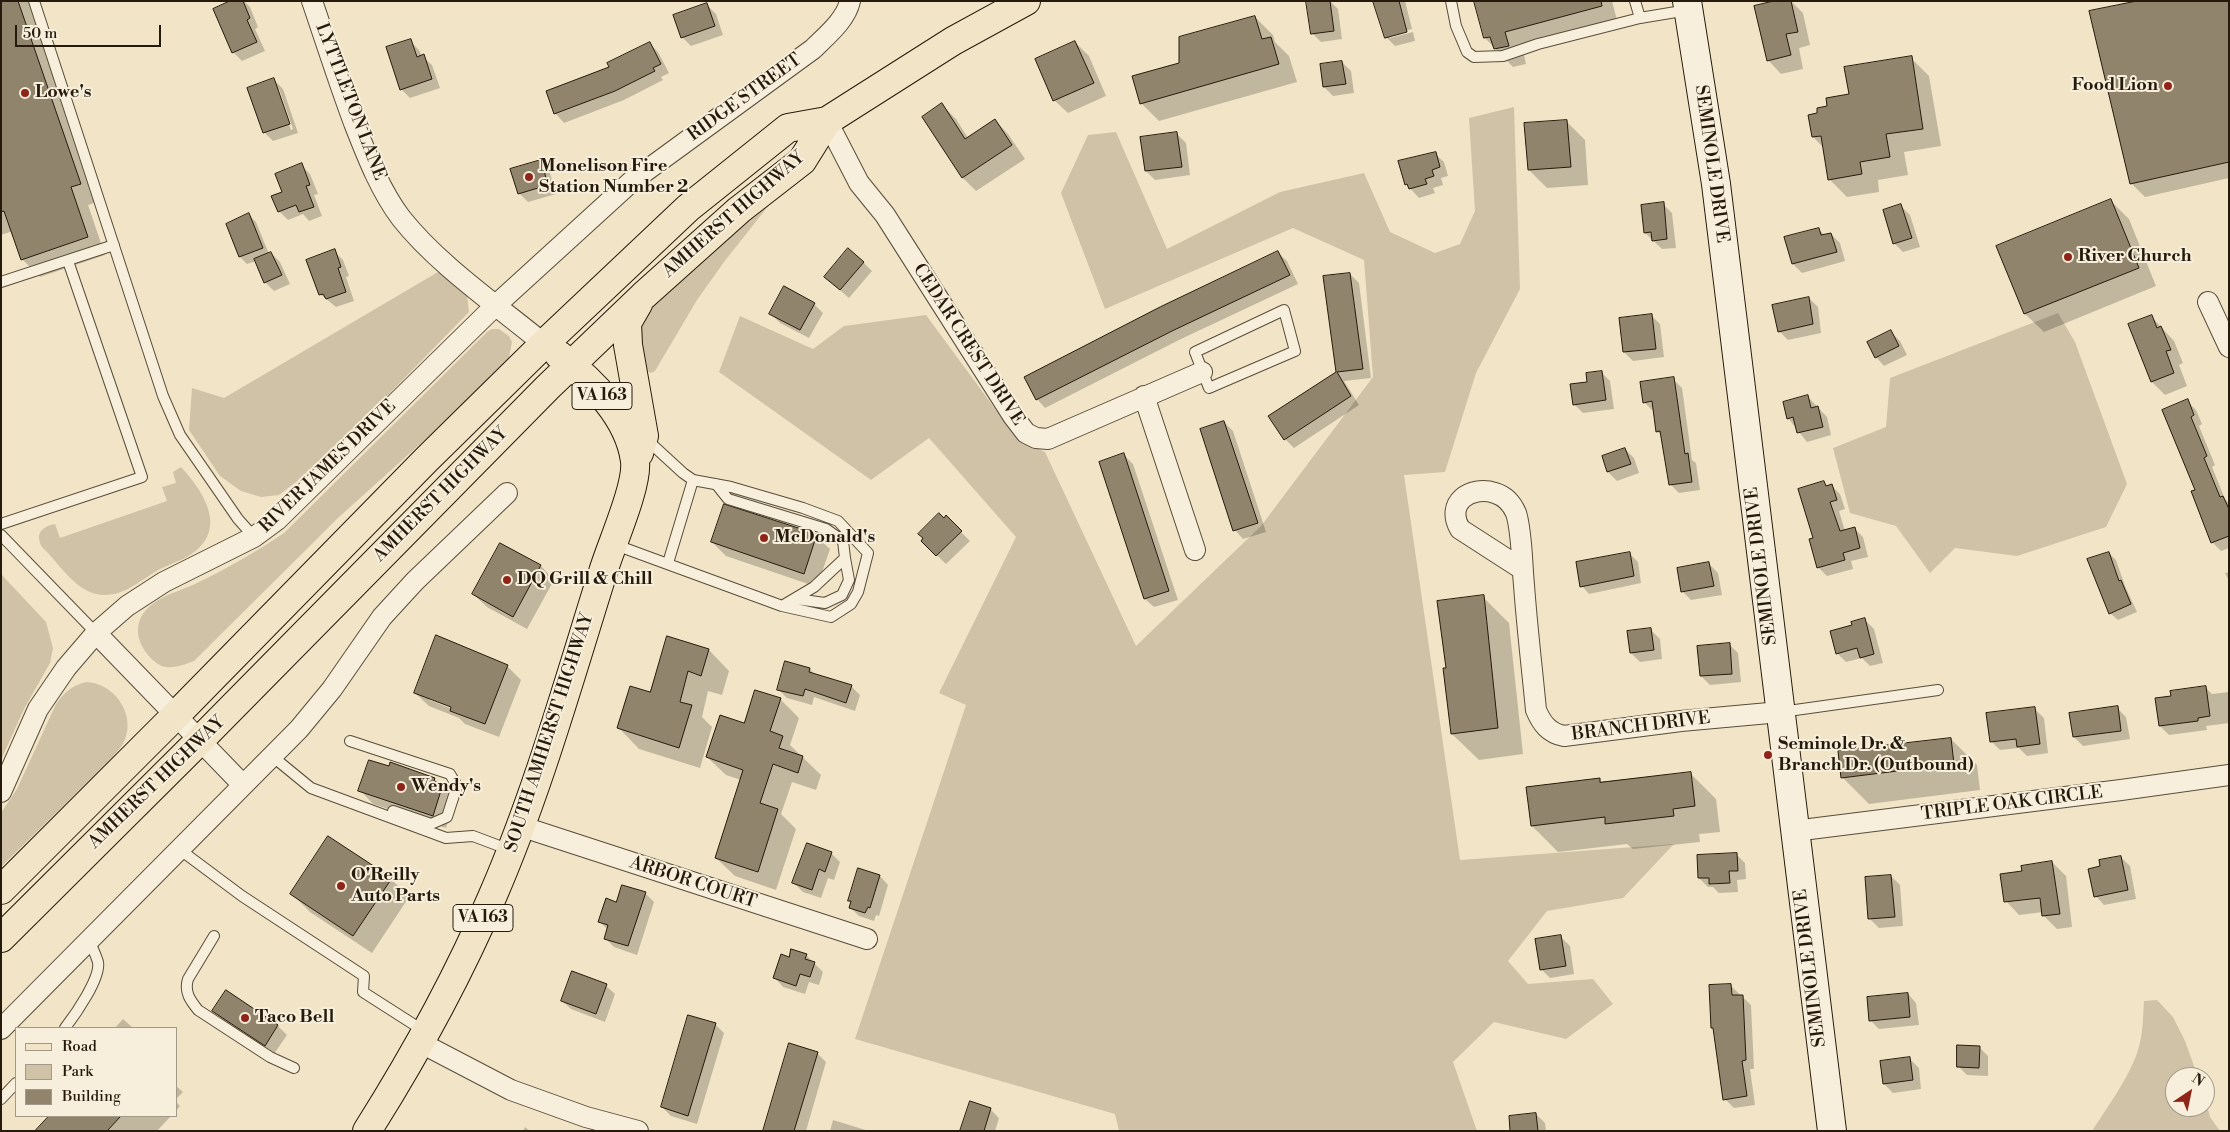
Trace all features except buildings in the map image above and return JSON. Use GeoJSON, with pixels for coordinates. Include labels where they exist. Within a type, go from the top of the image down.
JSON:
{"type":"FeatureCollection","features":[{"type":"Feature","properties":{"kind":"main road"},"geometry":{"type":"LineString","coordinates":[[827,121],[953,41],[1026,1]]}},
{"type":"Feature","properties":{"kind":"main road","name":"AMHERST HIGHWAY"},"geometry":{"type":"LineString","coordinates":[[1,938],[200,740],[548,387],[643,296],[739,210],[802,161],[827,121]]}},
{"type":"Feature","properties":{"kind":"main road","name":"AMHERST HIGHWAY"},"geometry":{"type":"LineString","coordinates":[[1,890],[176,716],[412,474],[544,344],[688,208],[788,128],[827,121]]}},
{"type":"Feature","properties":{"kind":"main road"},"geometry":{"type":"LineString","coordinates":[[636,435],[627,323],[643,296]]}},
{"type":"Feature","properties":{"kind":"main road","name":"VA 163"},"geometry":{"type":"LineString","coordinates":[[544,344],[572,366],[602,396],[636,435]]}},
{"type":"Feature","properties":{"kind":"main road","name":"SOUTH AMHERST HIGHWAY"},"geometry":{"type":"LineString","coordinates":[[367,1131],[424,1038],[468,951],[516,838],[633,483],[636,435]]}},
{"type":"Feature","properties":{"kind":"street","name":"LYTTLETON LANE"},"geometry":{"type":"LineString","coordinates":[[312,1],[369,161],[384,192],[401,218],[430,250],[544,344]]}},
{"type":"Feature","properties":{"kind":"street","name":"RIDGE STREET"},"geometry":{"type":"LineString","coordinates":[[496,305],[632,181],[813,49],[832,30],[848,5]]}},
{"type":"Feature","properties":{"kind":"street","name":"SEMINOLE DRIVE"},"geometry":{"type":"LineString","coordinates":[[1688,5],[1716,184],[1832,1131]]}},
{"type":"Feature","properties":{"kind":"street","name":"CEDAR CREST DRIVE"},"geometry":{"type":"LineString","coordinates":[[827,121],[859,183],[885,215],[955,328],[1026,433],[1036,438],[1048,439],[1202,372]]}},
{"type":"Feature","properties":{"kind":"street"},"geometry":{"type":"LineString","coordinates":[[2208,302],[2229,347]]}},
{"type":"Feature","properties":{"kind":"street","name":"RIVER JAMES DRIVE"},"geometry":{"type":"LineString","coordinates":[[1,792],[38,709],[66,668],[96,633],[127,606],[164,582],[254,537],[276,520],[496,305]]}},
{"type":"Feature","properties":{"kind":"street"},"geometry":{"type":"LineString","coordinates":[[1144,396],[1195,550]]}},
{"type":"Feature","properties":{"kind":"street"},"geometry":{"type":"LineString","coordinates":[[1,1029],[299,729],[332,689],[382,617],[415,581],[507,493]]}},
{"type":"Feature","properties":{"kind":"street","name":"BRANCH DRIVE"},"geometry":{"type":"LineString","coordinates":[[1522,569],[1536,710],[1540,721],[1548,730],[1564,736],[1681,721],[1780,712]]}},
{"type":"Feature","properties":{"kind":"street"},"geometry":{"type":"LineString","coordinates":[[96,633],[243,784]]}},
{"type":"Feature","properties":{"kind":"street","name":"TRIPLE OAK CIRCLE"},"geometry":{"type":"LineString","coordinates":[[1794,831],[2229,775]]}},
{"type":"Feature","properties":{"kind":"street","name":"ARBOR COURT"},"geometry":{"type":"LineString","coordinates":[[516,838],[867,939]]}},
{"type":"Feature","properties":{"kind":"street"},"geometry":{"type":"LineString","coordinates":[[424,1038],[511,1090],[586,1117],[638,1131]]}},
{"type":"Feature","properties":{"kind":"lane"},"geometry":{"type":"LineString","coordinates":[[34,1],[163,396],[180,435],[238,519],[254,537]]}},
{"type":"Feature","properties":{"kind":"lane"},"geometry":{"type":"LineString","coordinates":[[1451,1],[1456,26],[1467,52],[1474,57],[1503,56],[1538,44],[1688,5]]}},
{"type":"Feature","properties":{"kind":"lane"},"geometry":{"type":"LineString","coordinates":[[1635,1],[1640,18]]}},
{"type":"Feature","properties":{"kind":"lane"},"geometry":{"type":"LineString","coordinates":[[1,282],[114,245]]}},
{"type":"Feature","properties":{"kind":"lane"},"geometry":{"type":"LineString","coordinates":[[1,524],[142,476],[68,261]]}},
{"type":"Feature","properties":{"kind":"lane"},"geometry":{"type":"LineString","coordinates":[[1284,310],[1295,350],[1209,388],[1202,372],[1195,352],[1284,310]]}},
{"type":"Feature","properties":{"kind":"lane"},"geometry":{"type":"LineString","coordinates":[[612,544],[782,606],[831,617],[851,604],[855,598],[868,553],[838,521],[803,508],[716,484],[693,480],[636,435]]}},
{"type":"Feature","properties":{"kind":"lane"},"geometry":{"type":"LineString","coordinates":[[668,563],[693,480]]}},
{"type":"Feature","properties":{"kind":"lane"},"geometry":{"type":"LineString","coordinates":[[716,484],[728,500],[826,529],[843,541],[849,580],[842,595],[825,603],[796,599]]}},
{"type":"Feature","properties":{"kind":"lane"},"geometry":{"type":"LineString","coordinates":[[1,536],[96,633]]}},
{"type":"Feature","properties":{"kind":"lane"},"geometry":{"type":"LineString","coordinates":[[782,606],[814,587],[845,558]]}},
{"type":"Feature","properties":{"kind":"lane"},"geometry":{"type":"LineString","coordinates":[[1780,712],[1938,690]]}},
{"type":"Feature","properties":{"kind":"lane"},"geometry":{"type":"LineString","coordinates":[[350,741],[450,774],[457,786],[447,817],[431,824],[392,811],[380,813]]}},
{"type":"Feature","properties":{"kind":"lane"},"geometry":{"type":"LineString","coordinates":[[272,756],[311,788],[446,838],[473,836],[516,838]]}},
{"type":"Feature","properties":{"kind":"lane"},"geometry":{"type":"LineString","coordinates":[[179,848],[242,896],[364,976],[363,992],[424,1038]]}},
{"type":"Feature","properties":{"kind":"lane"},"geometry":{"type":"LineString","coordinates":[[214,936],[188,979],[186,987],[192,1002],[198,1010],[270,1057],[294,1068]]}},
{"type":"Feature","properties":{"kind":"lane"},"geometry":{"type":"LineString","coordinates":[[66,1027],[76,1015],[97,973],[98,962],[89,940]]}},
{"type":"Feature","properties":{"kind":"lane"},"geometry":{"type":"LineString","coordinates":[[1,1100],[15,1084]]}},
{"type":"Feature","properties":{"kind":"green space"},"geometry":{"type":"Polygon","coordinates":[[[1514,107],[1520,289],[1476,373],[1445,472],[1404,475],[1460,860],[1674,844],[1623,898],[1547,911],[1508,961],[1528,984],[1593,979],[1613,1004],[1566,1039],[1494,1022],[1453,1062],[1477,1131],[1119,1131],[1115,1114],[855,1039],[966,705],[939,693],[1016,537],[929,438],[871,480],[719,372],[740,316],[813,349],[844,326],[926,315],[1018,440],[1045,452],[1136,646],[1261,526],[1373,377],[1364,260],[1293,228],[1105,309],[1061,193],[1088,135],[1116,132],[1167,249],[1280,192],[1364,173],[1390,232],[1435,253],[1460,244],[1475,211],[1469,118],[1514,107]]]}},
{"type":"Feature","properties":{"kind":"green space"},"geometry":{"type":"Polygon","coordinates":[[[773,200],[697,300],[655,371],[651,373],[643,369],[639,315],[735,228],[773,200]]]}},
{"type":"Feature","properties":{"kind":"green space"},"geometry":{"type":"Polygon","coordinates":[[[438,272],[448,276],[467,295],[469,312],[386,397],[296,482],[279,495],[261,497],[241,491],[220,476],[189,430],[192,388],[224,398],[438,272]]]}},
{"type":"Feature","properties":{"kind":"green space"},"geometry":{"type":"Polygon","coordinates":[[[2058,313],[2075,342],[2127,484],[2106,527],[2017,556],[1955,548],[1930,573],[1896,526],[1850,513],[1833,448],[1886,427],[1890,378],[2058,313]]]}},
{"type":"Feature","properties":{"kind":"green space"},"geometry":{"type":"Polygon","coordinates":[[[492,329],[499,329],[509,336],[512,342],[509,358],[448,419],[339,517],[194,661],[176,667],[166,667],[158,664],[145,652],[138,629],[143,613],[150,606],[166,596],[195,584],[229,566],[284,533],[492,329]]]}},
{"type":"Feature","properties":{"kind":"green space"},"geometry":{"type":"Polygon","coordinates":[[[181,467],[198,488],[209,511],[210,523],[208,534],[202,545],[190,555],[159,570],[128,589],[105,595],[88,591],[73,581],[42,547],[39,535],[43,529],[50,525],[55,524],[60,538],[167,501],[162,487],[176,483],[173,472],[181,467]]]}},
{"type":"Feature","properties":{"kind":"green space"},"geometry":{"type":"Polygon","coordinates":[[[1,574],[46,622],[53,648],[50,663],[24,709],[1,760],[1,574]]]}},
{"type":"Feature","properties":{"kind":"green space"},"geometry":{"type":"Polygon","coordinates":[[[86,682],[106,688],[121,703],[126,712],[128,723],[123,744],[111,759],[1,867],[1,813],[17,789],[56,704],[69,690],[76,685],[86,682]]]}},
{"type":"Feature","properties":{"kind":"green space"},"geometry":{"type":"Polygon","coordinates":[[[2157,1000],[2173,1017],[2185,1041],[2194,1067],[2165,1067],[2165,1117],[2210,1117],[2220,1131],[2092,1131],[2118,1092],[2138,1050],[2143,1026],[2144,1001],[2157,1000]]]}},
{"type":"Feature","properties":{"kind":"place","name":"Food Lion"},"geometry":{"type":"Point","coordinates":[2168,86]}},
{"type":"Feature","properties":{"kind":"place","name":"Lowe's"},"geometry":{"type":"Point","coordinates":[25,93]}},
{"type":"Feature","properties":{"kind":"place","name":"Monelison Fire Station Number 2"},"geometry":{"type":"Point","coordinates":[529,177]}},
{"type":"Feature","properties":{"kind":"place","name":"River Church"},"geometry":{"type":"Point","coordinates":[2068,257]}},
{"type":"Feature","properties":{"kind":"place","name":"McDonald's"},"geometry":{"type":"Point","coordinates":[764,538]}},
{"type":"Feature","properties":{"kind":"place","name":"DQ Grill & Chill"},"geometry":{"type":"Point","coordinates":[507,580]}},
{"type":"Feature","properties":{"kind":"place","name":"Seminole Dr. & Branch Dr. (Outbound)"},"geometry":{"type":"Point","coordinates":[1768,755]}},
{"type":"Feature","properties":{"kind":"place","name":"Wendy's"},"geometry":{"type":"Point","coordinates":[401,787]}},
{"type":"Feature","properties":{"kind":"place","name":"O'Reilly Auto Parts"},"geometry":{"type":"Point","coordinates":[341,886]}},
{"type":"Feature","properties":{"kind":"place","name":"Taco Bell"},"geometry":{"type":"Point","coordinates":[245,1018]}}]}
